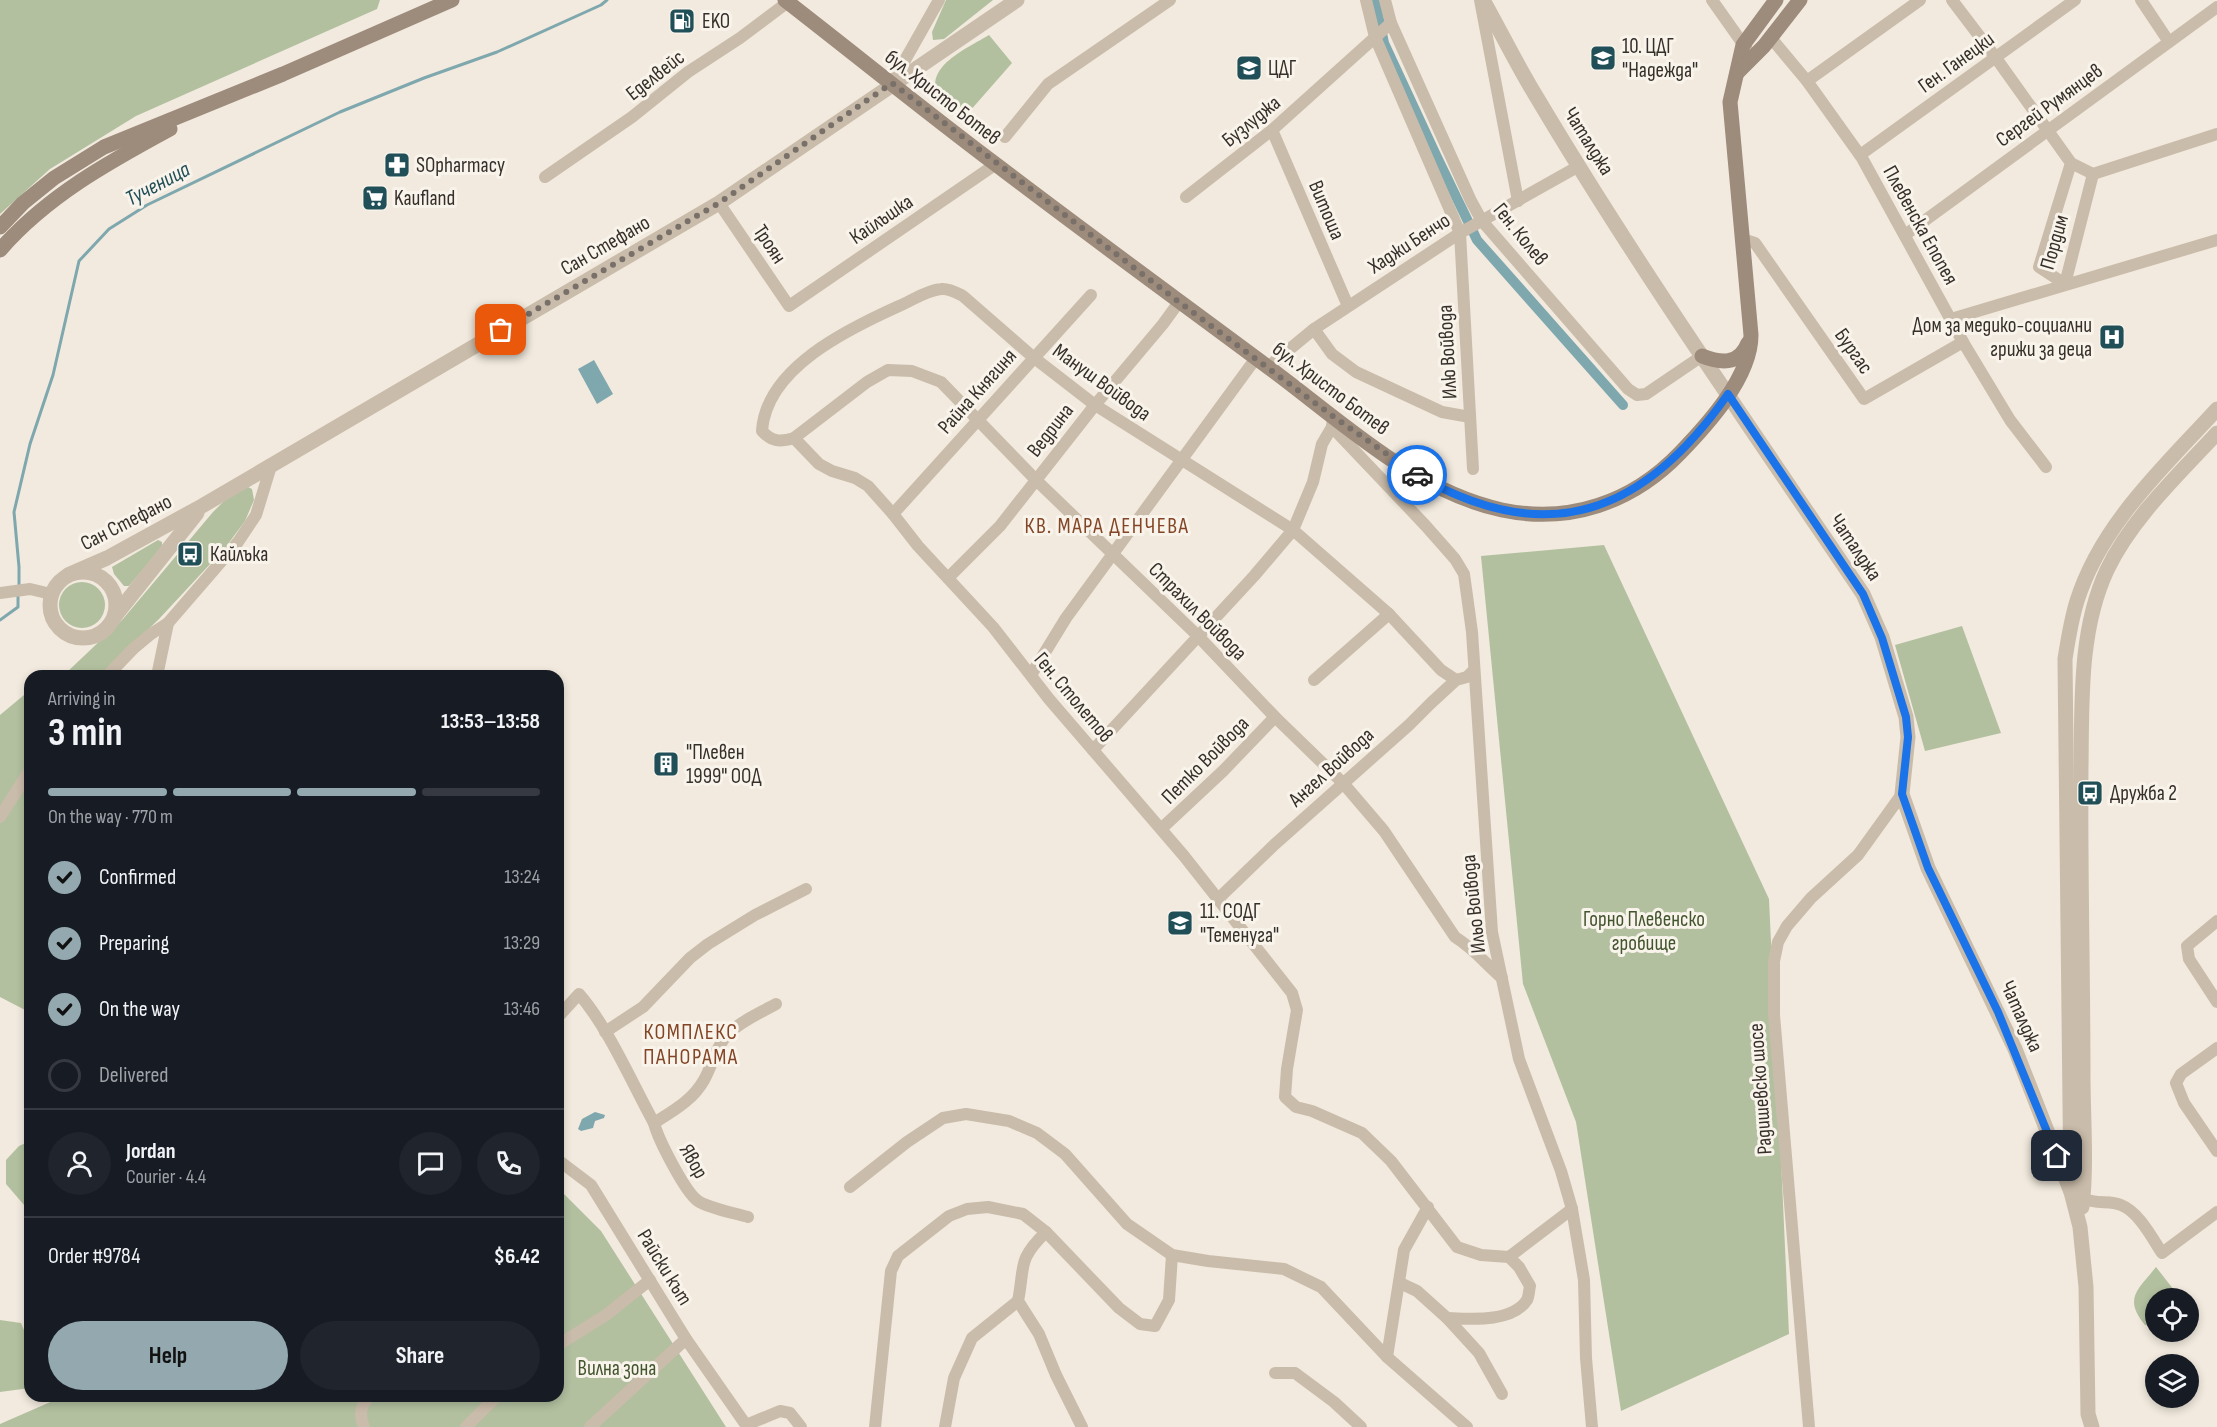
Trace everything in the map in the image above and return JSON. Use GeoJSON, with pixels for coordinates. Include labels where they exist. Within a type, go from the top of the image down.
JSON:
{"type":"FeatureCollection","features":[{"type":"Feature","properties":{"kind":"main road"},"geometry":{"type":"LineString","coordinates":[[0,227],[36,192],[88,155],[452,0]]}},
{"type":"Feature","properties":{"kind":"main road","name":"бул. Христо Ботев"},"geometry":{"type":"LineString","coordinates":[[786,1],[996,164],[1262,362],[1333,422],[1406,469],[1454,494],[1500,509],[1539,515],[1559,515],[1596,506],[1646,482],[1683,450],[1728,394],[1748,359],[1751,335],[1730,116],[1731,92],[1743,45],[1776,0]]}},
{"type":"Feature","properties":{"kind":"main road"},"geometry":{"type":"LineString","coordinates":[[1737,73],[1754,59],[1800,0]]}},
{"type":"Feature","properties":{"kind":"main road"},"geometry":{"type":"LineString","coordinates":[[0,250],[33,217],[79,181],[236,93]]}},
{"type":"Feature","properties":{"kind":"main road"},"geometry":{"type":"LineString","coordinates":[[1702,356],[1724,363],[1734,360],[1746,349],[1751,335]]}},
{"type":"Feature","properties":{"kind":"street"},"geometry":{"type":"LineString","coordinates":[[892,83],[939,0]]}},
{"type":"Feature","properties":{"kind":"street","name":"Сан Стефано"},"geometry":{"type":"LineString","coordinates":[[68,575],[107,558],[202,506],[719,203],[1017,0]]}},
{"type":"Feature","properties":{"kind":"street"},"geometry":{"type":"LineString","coordinates":[[1005,137],[1048,84],[1170,0]]}},
{"type":"Feature","properties":{"kind":"street","name":"Ген. Колев"},"geometry":{"type":"LineString","coordinates":[[1366,0],[1471,201],[1471,227]]}},
{"type":"Feature","properties":{"kind":"street","name":"Ген. Колев"},"geometry":{"type":"LineString","coordinates":[[1385,0],[1383,30],[1471,227],[1636,395],[1646,394],[1702,356]]}},
{"type":"Feature","properties":{"kind":"street","name":"Чаталджа"},"geometry":{"type":"LineString","coordinates":[[1482,0],[1535,95],[1579,166],[1702,356],[1863,594],[1882,638],[1906,717],[1908,737],[1902,794],[1928,868],[1998,1012],[2077,1195]]}},
{"type":"Feature","properties":{"kind":"street","name":"Чаталджа"},"geometry":{"type":"LineString","coordinates":[[1482,0],[1518,201]]}},
{"type":"Feature","properties":{"kind":"street"},"geometry":{"type":"LineString","coordinates":[[1712,0],[1754,59]]}},
{"type":"Feature","properties":{"kind":"street"},"geometry":{"type":"LineString","coordinates":[[1808,81],[1920,0]]}},
{"type":"Feature","properties":{"kind":"street"},"geometry":{"type":"LineString","coordinates":[[1952,0],[2071,163],[2093,174],[2217,134]]}},
{"type":"Feature","properties":{"kind":"street","name":"Ген. Ганецки"},"geometry":{"type":"LineString","coordinates":[[1860,155],[2074,0]]}},
{"type":"Feature","properties":{"kind":"street"},"geometry":{"type":"LineString","coordinates":[[2141,0],[2169,42]]}},
{"type":"Feature","properties":{"kind":"street","name":"Еделвейс"},"geometry":{"type":"LineString","coordinates":[[545,177],[632,117],[688,72],[740,38],[786,1]]}},
{"type":"Feature","properties":{"kind":"street","name":"Сергей Румянцев"},"geometry":{"type":"LineString","coordinates":[[1905,235],[2217,7]]}},
{"type":"Feature","properties":{"kind":"street","name":"Бузлуджа"},"geometry":{"type":"LineString","coordinates":[[1186,197],[1272,130],[1383,30]]}},
{"type":"Feature","properties":{"kind":"street","name":"Плевенска Епопея"},"geometry":{"type":"LineString","coordinates":[[1771,38],[1808,81],[1860,155],[1963,342],[2010,420],[2046,467]]}},
{"type":"Feature","properties":{"kind":"street","name":"Витоша"},"geometry":{"type":"LineString","coordinates":[[1272,130],[1348,306]]}},
{"type":"Feature","properties":{"kind":"street","name":"Пордим"},"geometry":{"type":"LineString","coordinates":[[2071,163],[2039,267],[2065,284],[2093,174]]}},
{"type":"Feature","properties":{"kind":"street","name":"Кайлъшка"},"geometry":{"type":"LineString","coordinates":[[789,306],[996,164]]}},
{"type":"Feature","properties":{"kind":"street","name":"Хаджи Бенчо"},"geometry":{"type":"LineString","coordinates":[[1031,675],[1066,618],[1112,555],[1182,461],[1262,362],[1471,227],[1579,166]]}},
{"type":"Feature","properties":{"kind":"street","name":"Троян"},"geometry":{"type":"LineString","coordinates":[[719,203],[789,306]]}},
{"type":"Feature","properties":{"kind":"street","name":"Илю Войвода"},"geometry":{"type":"LineString","coordinates":[[1471,227],[1470,417],[1473,469]]}},
{"type":"Feature","properties":{"kind":"street","name":"Бургас"},"geometry":{"type":"LineString","coordinates":[[1742,239],[1755,243],[1864,399],[1963,342]]}},
{"type":"Feature","properties":{"kind":"street"},"geometry":{"type":"LineString","coordinates":[[1951,319],[2217,240]]}},
{"type":"Feature","properties":{"kind":"street","name":"Мануш Войвода"},"geometry":{"type":"LineString","coordinates":[[794,438],[780,442],[769,438],[762,431],[766,409],[787,376],[815,351],[875,317],[941,289],[963,296],[1034,357],[1095,405],[1293,530],[1389,614],[1441,669],[1456,680]]}},
{"type":"Feature","properties":{"kind":"street","name":"Райна Княгиня"},"geometry":{"type":"LineString","coordinates":[[893,514],[1091,295]]}},
{"type":"Feature","properties":{"kind":"street","name":"Ведрина"},"geometry":{"type":"LineString","coordinates":[[948,578],[1000,526],[1179,302]]}},
{"type":"Feature","properties":{"kind":"street"},"geometry":{"type":"LineString","coordinates":[[1314,329],[1332,354],[1356,372],[1442,412],[1470,417]]}},
{"type":"Feature","properties":{"kind":"street","name":"Страхил Войвода"},"geometry":{"type":"LineString","coordinates":[[794,438],[867,382],[888,370],[912,371],[941,382],[1036,480],[1198,636],[1275,717],[1343,783],[1384,831],[1455,937],[1468,945],[1502,978]]}},
{"type":"Feature","properties":{"kind":"street"},"geometry":{"type":"LineString","coordinates":[[2092,1427],[2088,1414],[2086,1287],[2077,1195],[2065,659],[2069,630],[2085,578],[2113,528],[2217,409]]}},
{"type":"Feature","properties":{"kind":"street"},"geometry":{"type":"LineString","coordinates":[[1093,750],[1254,576],[1293,530],[1313,482],[1322,444],[1333,422]]}},
{"type":"Feature","properties":{"kind":"street","name":"Ильо Войвода"},"geometry":{"type":"LineString","coordinates":[[1333,422],[1455,559],[1464,574],[1472,632],[1492,932],[1519,1059],[1561,1171],[1572,1209],[1584,1280],[1586,1358],[1592,1427]]}},
{"type":"Feature","properties":{"kind":"street"},"geometry":{"type":"LineString","coordinates":[[2077,1195],[2082,700],[2086,654],[2095,604],[2107,571],[2123,542],[2139,520],[2217,433]]}},
{"type":"Feature","properties":{"kind":"street","name":"Ген. Столетов"},"geometry":{"type":"LineString","coordinates":[[794,438],[819,464],[832,471],[855,478],[868,486],[918,546],[993,627],[1161,829],[1292,993],[1297,1010],[1287,1069],[1286,1097],[1296,1107],[1312,1111],[1362,1133],[1391,1161],[1428,1207]]}},
{"type":"Feature","properties":{"kind":"street"},"geometry":{"type":"LineString","coordinates":[[113,670],[142,642],[168,623],[248,530],[256,515],[271,466]]}},
{"type":"Feature","properties":{"kind":"street","name":"Сан Стефано"},"geometry":{"type":"LineString","coordinates":[[114,616],[202,506]]}},
{"type":"Feature","properties":{"kind":"street"},"geometry":{"type":"LineString","coordinates":[[87,572],[105,580],[116,597],[117,607],[114,616],[104,631],[96,636],[78,638],[69,635],[56,624],[51,616],[51,594],[58,583],[68,575],[87,572]]}},
{"type":"Feature","properties":{"kind":"street"},"geometry":{"type":"LineString","coordinates":[[6,592],[26,590],[51,594]]}},
{"type":"Feature","properties":{"kind":"street"},"geometry":{"type":"LineString","coordinates":[[1314,680],[1389,614]]}},
{"type":"Feature","properties":{"kind":"street"},"geometry":{"type":"LineString","coordinates":[[159,670],[168,623]]}},
{"type":"Feature","properties":{"kind":"street","name":"Ангел Войвода"},"geometry":{"type":"LineString","coordinates":[[1218,899],[1274,845],[1456,680],[1467,676],[1474,670]]}},
{"type":"Feature","properties":{"kind":"street","name":"Петко Войвода"},"geometry":{"type":"LineString","coordinates":[[1161,829],[1223,771],[1275,717]]}},
{"type":"Feature","properties":{"kind":"street"},"geometry":{"type":"LineString","coordinates":[[0,817],[24,779]]}},
{"type":"Feature","properties":{"kind":"street","name":"Радишевско шосе"},"geometry":{"type":"LineString","coordinates":[[1809,1427],[1776,1039],[1774,961],[1778,942],[1792,918],[1858,855],[1902,794]]}},
{"type":"Feature","properties":{"kind":"street"},"geometry":{"type":"LineString","coordinates":[[605,1032],[643,1007],[690,958],[708,944],[755,915],[806,889]]}},
{"type":"Feature","properties":{"kind":"street"},"geometry":{"type":"LineString","coordinates":[[2217,921],[2187,946],[2189,959],[2217,1002]]}},
{"type":"Feature","properties":{"kind":"street","name":"Явор"},"geometry":{"type":"LineString","coordinates":[[564,1010],[579,994],[590,1007],[690,1193],[699,1202],[748,1217]]}},
{"type":"Feature","properties":{"kind":"street"},"geometry":{"type":"LineString","coordinates":[[654,1123],[696,1092],[716,1050],[728,1035],[738,1026],[776,1004]]}},
{"type":"Feature","properties":{"kind":"street"},"geometry":{"type":"LineString","coordinates":[[2217,1048],[2181,1074],[2176,1083],[2184,1103],[2217,1151]]}},
{"type":"Feature","properties":{"kind":"street"},"geometry":{"type":"LineString","coordinates":[[850,1186],[907,1142],[943,1118],[966,1114],[1009,1120],[1037,1133],[1065,1154],[1127,1224],[1172,1255],[1284,1269],[1321,1287],[1387,1358],[1467,1427]]}},
{"type":"Feature","properties":{"kind":"street","name":"Райски кът"},"geometry":{"type":"LineString","coordinates":[[564,1165],[591,1185],[686,1339],[747,1426]]}},
{"type":"Feature","properties":{"kind":"street"},"geometry":{"type":"LineString","coordinates":[[2077,1195],[2091,1202],[2120,1204],[2129,1209],[2163,1253],[2217,1212]]}},
{"type":"Feature","properties":{"kind":"street"},"geometry":{"type":"LineString","coordinates":[[875,1427],[891,1271],[898,1256],[949,1216],[967,1209],[988,1207],[1023,1214],[1046,1232],[1119,1308],[1140,1324],[1155,1326],[1162,1316],[1169,1300],[1172,1255]]}},
{"type":"Feature","properties":{"kind":"street"},"geometry":{"type":"LineString","coordinates":[[1387,1358],[1404,1250],[1428,1207],[1457,1247],[1481,1256],[1509,1257],[1572,1209]]}},
{"type":"Feature","properties":{"kind":"street"},"geometry":{"type":"LineString","coordinates":[[945,1427],[954,1378],[972,1338],[1018,1301],[1022,1278],[1021,1265],[1030,1247],[1046,1232]]}},
{"type":"Feature","properties":{"kind":"street"},"geometry":{"type":"LineString","coordinates":[[1446,1318],[1493,1319],[1518,1308],[1527,1299],[1530,1286],[1519,1267],[1509,1257]]}},
{"type":"Feature","properties":{"kind":"street"},"geometry":{"type":"LineString","coordinates":[[564,1341],[606,1315],[651,1280]]}},
{"type":"Feature","properties":{"kind":"street"},"geometry":{"type":"LineString","coordinates":[[1400,1283],[1417,1291],[1479,1353],[1502,1394]]}},
{"type":"Feature","properties":{"kind":"street"},"geometry":{"type":"LineString","coordinates":[[1018,1301],[1039,1334],[1082,1427]]}},
{"type":"Feature","properties":{"kind":"street"},"geometry":{"type":"LineString","coordinates":[[590,1427],[686,1339]]}},
{"type":"Feature","properties":{"kind":"street"},"geometry":{"type":"LineString","coordinates":[[1275,1372],[1295,1373],[1334,1402],[1361,1427]]}},
{"type":"Feature","properties":{"kind":"street"},"geometry":{"type":"LineString","coordinates":[[364,1427],[361,1407],[365,1402]]}},
{"type":"Feature","properties":{"kind":"street"},"geometry":{"type":"LineString","coordinates":[[466,1427],[491,1402]]}},
{"type":"Feature","properties":{"kind":"street"},"geometry":{"type":"LineString","coordinates":[[747,1426],[780,1411],[790,1413],[801,1427]]}},
{"type":"Feature","properties":{"kind":"green space"},"geometry":{"type":"Polygon","coordinates":[[[0,0],[380,0],[377,9],[136,116],[50,169],[0,214],[0,0]]]}},
{"type":"Feature","properties":{"kind":"green space"},"geometry":{"type":"Polygon","coordinates":[[[946,0],[993,0],[944,39],[933,40],[932,32],[946,0]]]}},
{"type":"Feature","properties":{"kind":"green space"},"geometry":{"type":"Polygon","coordinates":[[[989,35],[1012,63],[962,120],[939,97],[935,86],[937,76],[959,52],[989,35]]]}},
{"type":"Feature","properties":{"kind":"green space"},"geometry":{"type":"Polygon","coordinates":[[[246,486],[252,489],[254,500],[245,521],[225,548],[159,619],[106,670],[69,670],[123,619],[224,501],[246,486]]]}},
{"type":"Feature","properties":{"kind":"green space"},"geometry":{"type":"Polygon","coordinates":[[[158,540],[162,542],[162,547],[129,586],[124,586],[114,574],[112,567],[158,540]]]}},
{"type":"Feature","properties":{"kind":"green space","name":"Горно Плевенско гробище"},"geometry":{"type":"Polygon","coordinates":[[[1604,545],[1769,899],[1789,1334],[1621,1411],[1576,1122],[1523,984],[1481,556],[1604,545]]]}},
{"type":"Feature","properties":{"kind":"green space"},"geometry":{"type":"Polygon","coordinates":[[[82,582],[98,589],[105,605],[98,621],[82,628],[66,621],[59,605],[66,589],[82,582]]]}},
{"type":"Feature","properties":{"kind":"green space"},"geometry":{"type":"Polygon","coordinates":[[[1962,626],[2001,733],[1925,751],[1895,645],[1962,626]]]}},
{"type":"Feature","properties":{"kind":"green space"},"geometry":{"type":"Polygon","coordinates":[[[24,695],[24,1009],[0,997],[0,715],[24,695]]]}},
{"type":"Feature","properties":{"kind":"green space"},"geometry":{"type":"Polygon","coordinates":[[[24,1144],[24,1205],[6,1184],[6,1160],[24,1144]]]}},
{"type":"Feature","properties":{"kind":"green space","name":"Вилна зона"},"geometry":{"type":"Polygon","coordinates":[[[564,1194],[601,1231],[726,1427],[0,1427],[0,1424],[50,1402],[564,1402],[564,1194]]]}},
{"type":"Feature","properties":{"kind":"green space"},"geometry":{"type":"Polygon","coordinates":[[[2156,1267],[2172,1288],[2145,1288],[2145,1325],[2135,1308],[2134,1301],[2139,1288],[2156,1267]]]}},
{"type":"Feature","properties":{"kind":"green space"},"geometry":{"type":"Polygon","coordinates":[[[0,1320],[21,1323],[24,1330],[24,1389],[0,1392],[0,1320]]]}},
{"type":"Feature","properties":{"kind":"water"},"geometry":{"type":"Polygon","coordinates":[[[594,360],[613,394],[597,404],[578,369],[594,360]]]}},
{"type":"Feature","properties":{"kind":"water"},"geometry":{"type":"Polygon","coordinates":[[[595,1112],[605,1115],[604,1118],[595,1121],[593,1128],[581,1131],[578,1129],[582,1119],[595,1112]]]}},
{"type":"Feature","properties":{"kind":"waterway","name":"Тученица"},"geometry":{"type":"LineString","coordinates":[[19,588],[14,512],[30,444],[53,375],[79,261],[109,229],[147,205],[340,112],[497,52],[601,5],[607,0]]}},
{"type":"Feature","properties":{"kind":"waterway"},"geometry":{"type":"LineString","coordinates":[[1375,0],[1384,43],[1477,240],[1623,405]]}},
{"type":"Feature","properties":{"kind":"waterway","name":"Тученица"},"geometry":{"type":"LineString","coordinates":[[0,620],[18,607],[18,595]]}},
{"type":"Feature","properties":{"kind":"way so far"},"geometry":{"type":"LineString","coordinates":[[501,330],[719,203],[892,83],[1179,302],[1334,417],[1417,475]]}},
{"type":"Feature","properties":{"kind":"place","name":"EKO"},"geometry":{"type":"Point","coordinates":[682,21]}},
{"type":"Feature","properties":{"kind":"place","name":"10. ЦДГ \"Надежда\""},"geometry":{"type":"Point","coordinates":[1603,58]}},
{"type":"Feature","properties":{"kind":"place","name":"ЦДГ"},"geometry":{"type":"Point","coordinates":[1249,68]}},
{"type":"Feature","properties":{"kind":"place","name":"SOpharmacy"},"geometry":{"type":"Point","coordinates":[397,165]}},
{"type":"Feature","properties":{"kind":"place","name":"Kaufland"},"geometry":{"type":"Point","coordinates":[375,198]}},
{"type":"Feature","properties":{"kind":"place","name":"Дом за медико-социални грижи за деца"},"geometry":{"type":"Point","coordinates":[2112,337]}},
{"type":"Feature","properties":{"kind":"place","name":"Кайлъка"},"geometry":{"type":"Point","coordinates":[190,554]}},
{"type":"Feature","properties":{"kind":"place","name":"\"Плевен 1999\" ООД"},"geometry":{"type":"Point","coordinates":[666,764]}},
{"type":"Feature","properties":{"kind":"place","name":"Дружба 2"},"geometry":{"type":"Point","coordinates":[2090,793]}},
{"type":"Feature","properties":{"kind":"place","name":"11. СОДГ \"Теменуга\""},"geometry":{"type":"Point","coordinates":[1180,923]}},
{"type":"Feature","properties":{"kind":"district","name":"КВ. МАРА ДЕНЧЕВА"},"geometry":{"type":"Point","coordinates":[1107,525]}},
{"type":"Feature","properties":{"kind":"district","name":"КОМПЛЕКС ПАНОРАМА"},"geometry":{"type":"Point","coordinates":[691,1044]}},
{"type":"Feature","properties":{"kind":"route"},"geometry":{"type":"LineString","coordinates":[[1417,475],[1467,500],[1517,513],[1559,515],[1576,512],[1628,492],[1659,472],[1683,450],[1728,394],[1863,594],[1882,638],[1906,717],[1908,737],[1902,794],[1928,868],[1998,1012],[2034,1095],[2057,1156]]}}]}
